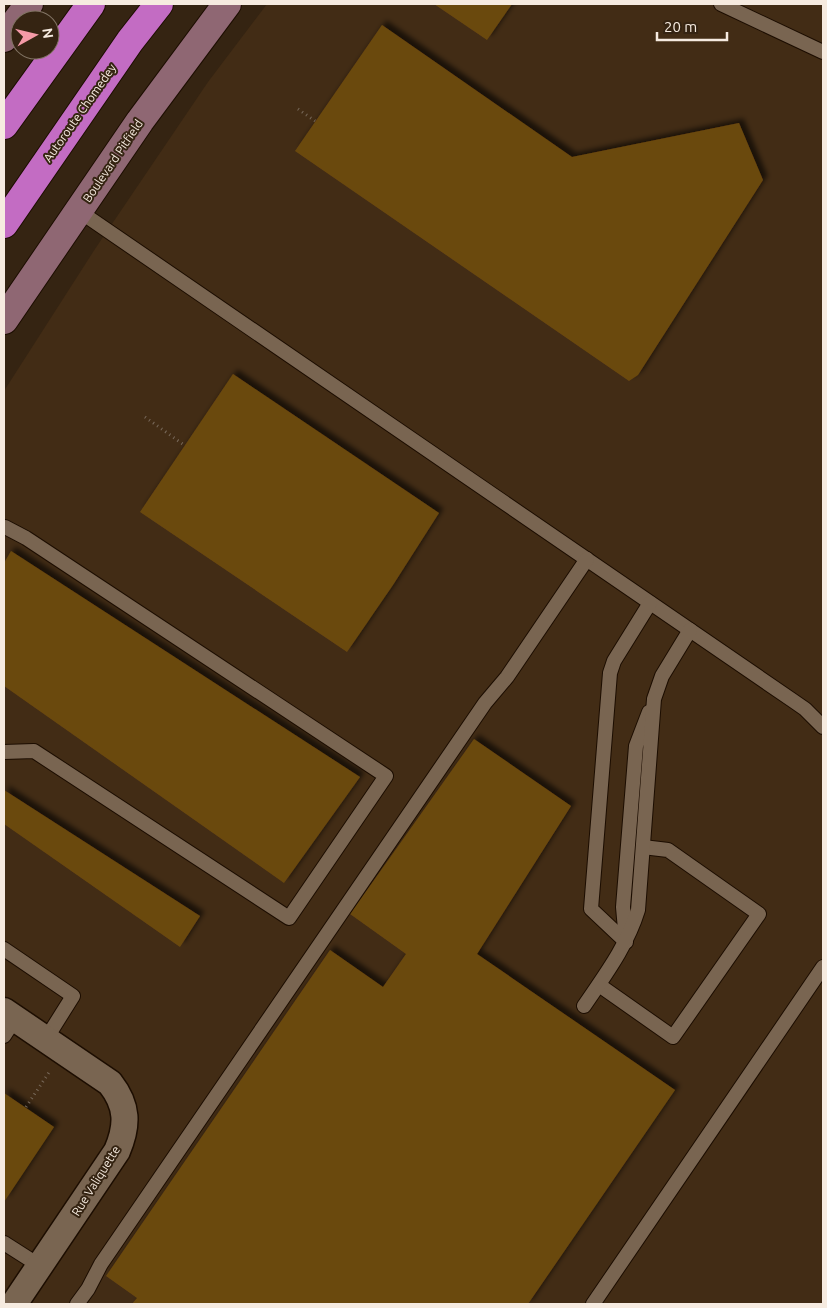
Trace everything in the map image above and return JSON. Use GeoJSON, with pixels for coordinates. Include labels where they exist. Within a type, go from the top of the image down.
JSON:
{"type":"FeatureCollection","features":[{"type":"Feature","properties":{"kind":"highway"},"geometry":{"type":"LineString","coordinates":[[4,125],[90,4]]}},
{"type":"Feature","properties":{"kind":"highway","name":"Autoroute Chomedey"},"geometry":{"type":"LineString","coordinates":[[4,224],[119,57],[159,4]]}},
{"type":"Feature","properties":{"kind":"main road"},"geometry":{"type":"LineString","coordinates":[[4,38],[29,4]]}},
{"type":"Feature","properties":{"kind":"main road","name":"Boulevard Pitfield"},"geometry":{"type":"LineString","coordinates":[[4,320],[140,121],[227,4]]}},
{"type":"Feature","properties":{"kind":"street","name":"Rue Valiquette"},"geometry":{"type":"LineString","coordinates":[[8,1022],[46,1040],[110,1083],[118,1093],[124,1108],[125,1124],[122,1140],[117,1151],[14,1304]]}},
{"type":"Feature","properties":{"kind":"lane"},"geometry":{"type":"LineString","coordinates":[[721,4],[823,52]]}},
{"type":"Feature","properties":{"kind":"lane"},"geometry":{"type":"LineString","coordinates":[[79,211],[805,709],[823,727]]}},
{"type":"Feature","properties":{"kind":"lane"},"geometry":{"type":"LineString","coordinates":[[4,752],[34,751],[289,918],[386,776],[5,526]]}},
{"type":"Feature","properties":{"kind":"lane"},"geometry":{"type":"LineString","coordinates":[[77,1304],[88,1289],[101,1264],[151,1190],[485,703],[508,677],[587,559]]}},
{"type":"Feature","properties":{"kind":"lane"},"geometry":{"type":"LineString","coordinates":[[626,942],[591,908],[610,673],[614,661],[650,603]]}},
{"type":"Feature","properties":{"kind":"lane"},"geometry":{"type":"LineString","coordinates":[[626,942],[623,906],[636,746],[662,676],[690,630]]}},
{"type":"Feature","properties":{"kind":"lane"},"geometry":{"type":"LineString","coordinates":[[584,1006],[626,942],[638,910],[654,699]]}},
{"type":"Feature","properties":{"kind":"lane"},"geometry":{"type":"LineString","coordinates":[[599,985],[673,1037],[759,914],[668,850],[643,847]]}},
{"type":"Feature","properties":{"kind":"lane"},"geometry":{"type":"LineString","coordinates":[[4,949],[73,996],[46,1040]]}},
{"type":"Feature","properties":{"kind":"lane"},"geometry":{"type":"LineString","coordinates":[[594,1304],[823,966]]}},
{"type":"Feature","properties":{"kind":"lane"},"geometry":{"type":"LineString","coordinates":[[4,1243],[40,1266]]}},
{"type":"Feature","properties":{"kind":"path"},"geometry":{"type":"LineString","coordinates":[[298,109],[316,121]]}},
{"type":"Feature","properties":{"kind":"path"},"geometry":{"type":"LineString","coordinates":[[145,417],[184,445]]}},
{"type":"Feature","properties":{"kind":"path"},"geometry":{"type":"LineString","coordinates":[[26,1108],[50,1071]]}},
{"type":"Feature","properties":{"kind":"shaded area"},"geometry":{"type":"Polygon","coordinates":[[[267,4],[823,4],[823,1304],[4,1304],[4,391],[95,249],[208,82],[267,4]]]}},
{"type":"Feature","properties":{"kind":"building"},"geometry":{"type":"Polygon","coordinates":[[[434,4],[512,4],[487,40],[434,4]]]}},
{"type":"Feature","properties":{"kind":"building"},"geometry":{"type":"Polygon","coordinates":[[[382,25],[572,157],[739,123],[763,180],[638,375],[629,381],[295,151],[382,25]]]}},
{"type":"Feature","properties":{"kind":"building"},"geometry":{"type":"Polygon","coordinates":[[[233,374],[439,513],[347,652],[140,512],[233,374]]]}},
{"type":"Feature","properties":{"kind":"building"},"geometry":{"type":"Polygon","coordinates":[[[11,551],[360,777],[284,883],[4,686],[4,563],[11,551]]]}},
{"type":"Feature","properties":{"kind":"building"},"geometry":{"type":"Polygon","coordinates":[[[474,739],[571,806],[477,954],[675,1090],[528,1304],[132,1304],[137,1298],[106,1276],[330,950],[383,987],[406,954],[350,914],[474,739]]]}},
{"type":"Feature","properties":{"kind":"building"},"geometry":{"type":"Polygon","coordinates":[[[4,790],[200,916],[180,947],[4,824],[4,790]]]}},
{"type":"Feature","properties":{"kind":"building"},"geometry":{"type":"Polygon","coordinates":[[[4,1093],[54,1127],[4,1202],[4,1093]]]}}]}
